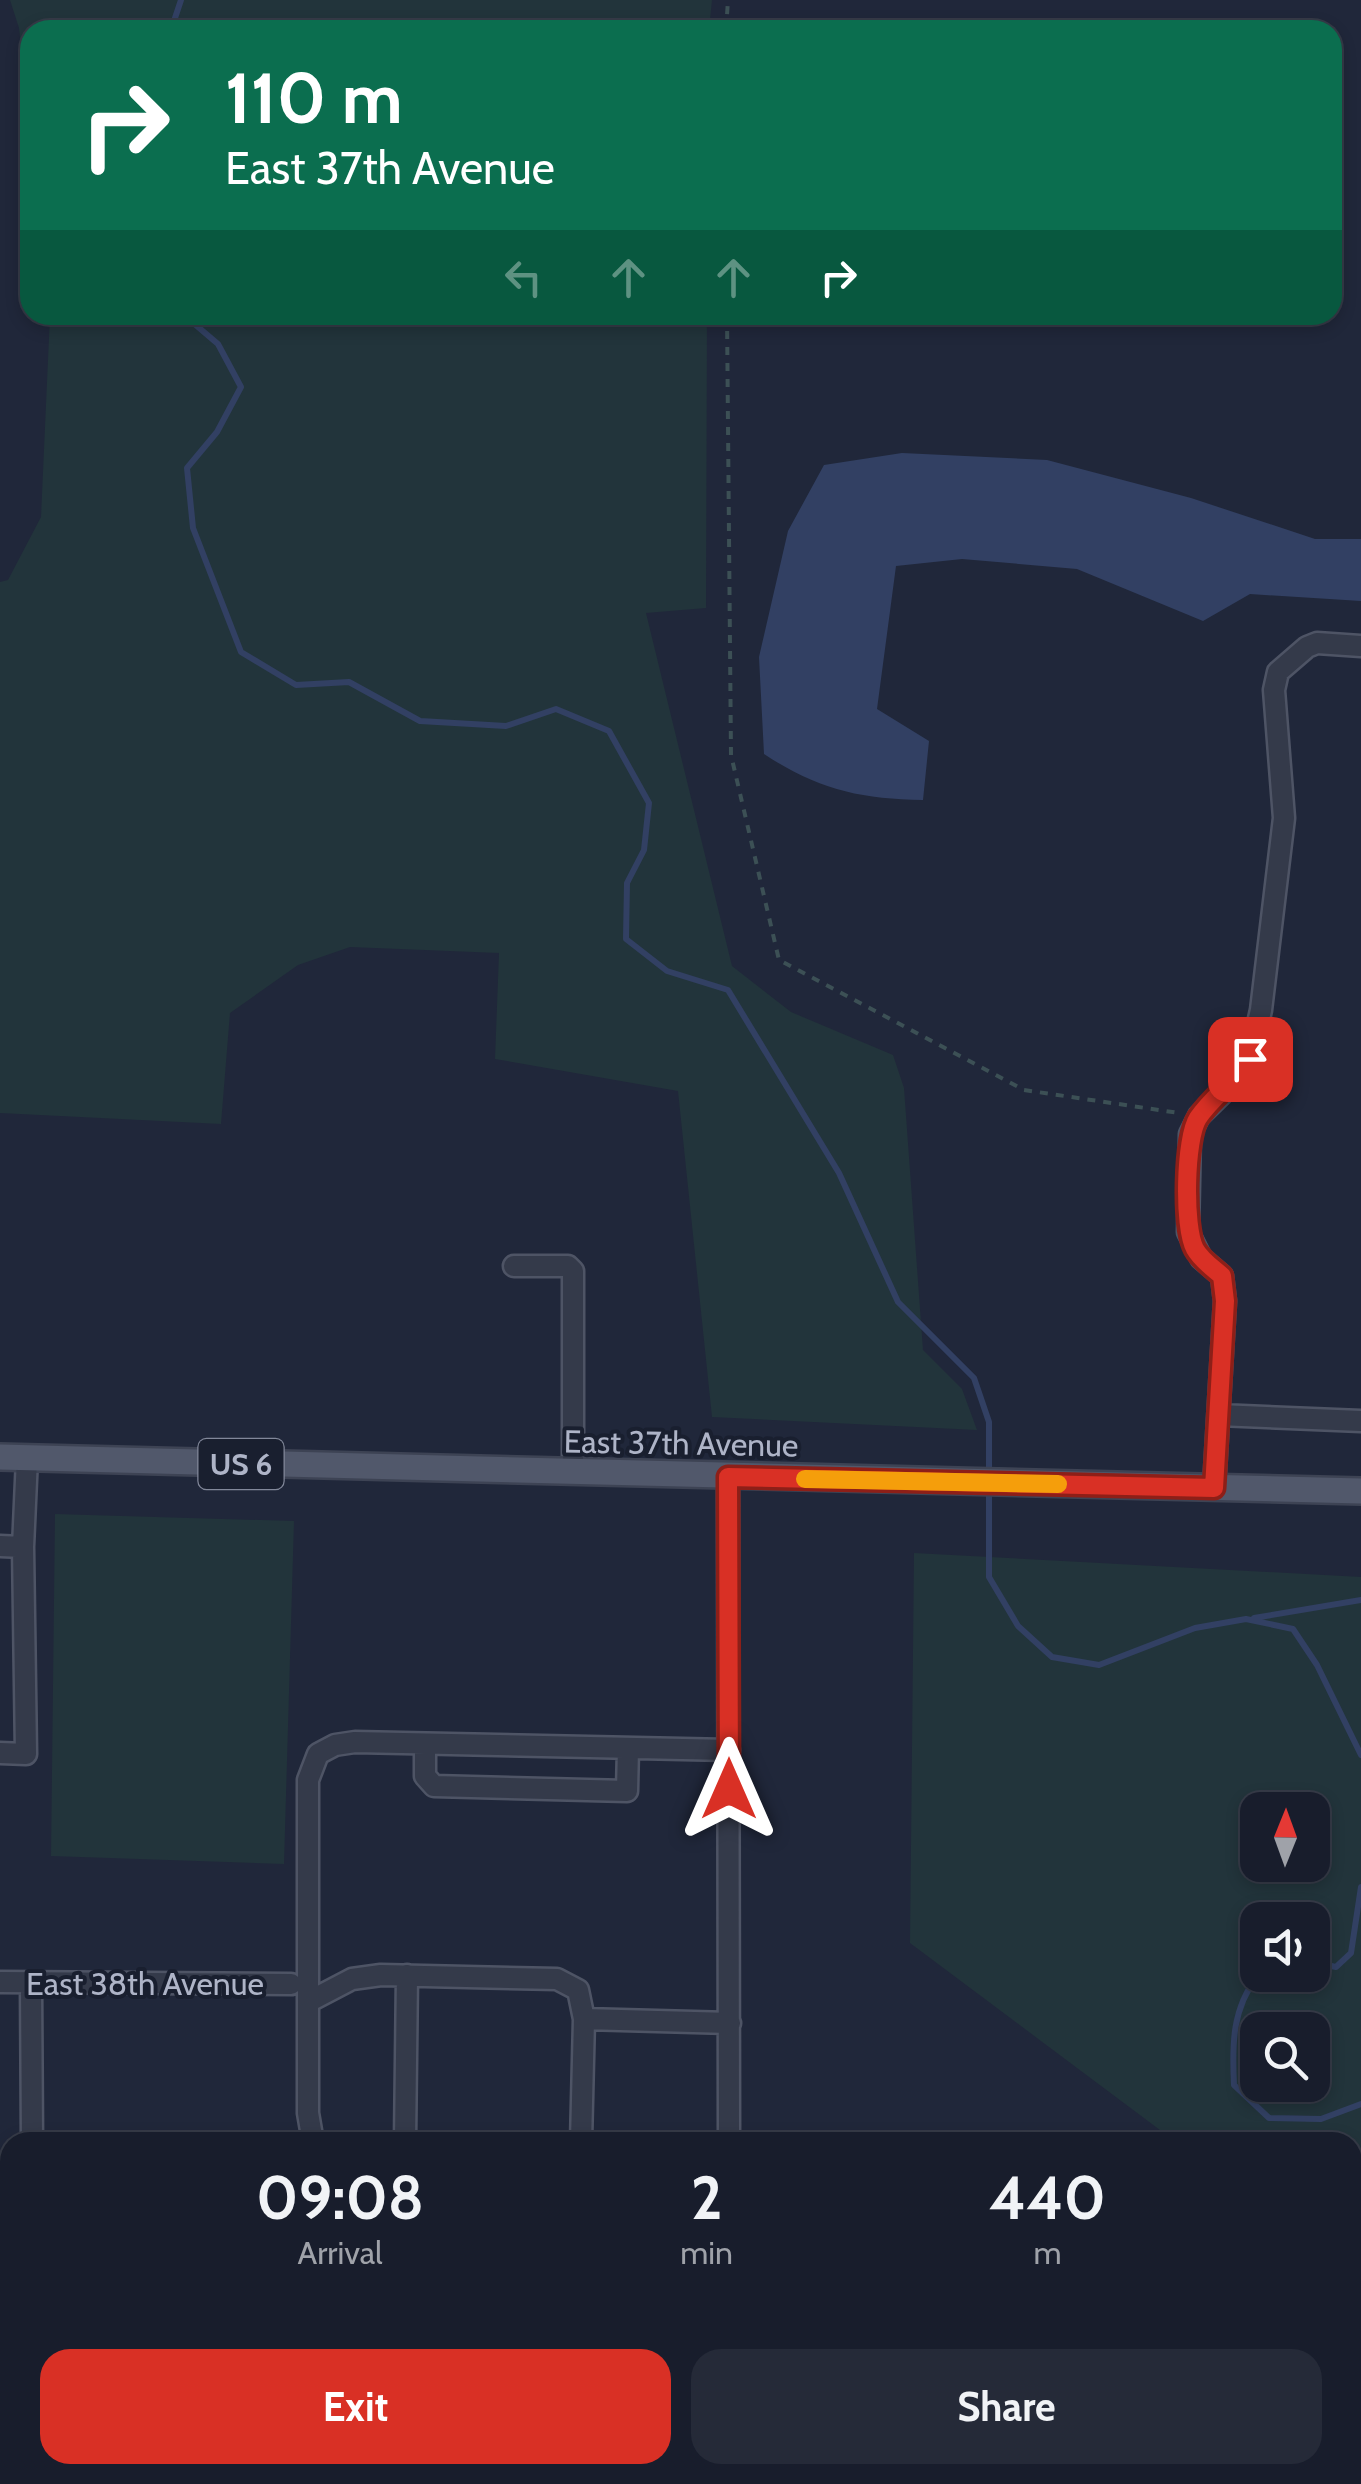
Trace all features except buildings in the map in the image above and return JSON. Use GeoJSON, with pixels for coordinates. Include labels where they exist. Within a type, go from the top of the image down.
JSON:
{"type":"FeatureCollection","features":[{"type":"Feature","properties":{"kind":"main road","name":"East 37th Avenue"},"geometry":{"type":"LineString","coordinates":[[0,1457],[1361,1492]]}},
{"type":"Feature","properties":{"kind":"street"},"geometry":{"type":"LineString","coordinates":[[1214,1488],[1222,1276],[1201,1258],[1188,1232],[1190,1134],[1199,1116],[1236,1081],[1250,1059],[1261,1010],[1284,818],[1274,720],[1278,672],[1289,660],[1317,643],[1361,646]]}},
{"type":"Feature","properties":{"kind":"street"},"geometry":{"type":"LineString","coordinates":[[514,1266],[568,1266],[573,1272],[573,1473]]}},
{"type":"Feature","properties":{"kind":"street"},"geometry":{"type":"LineString","coordinates":[[1219,1415],[1361,1421]]}},
{"type":"Feature","properties":{"kind":"street"},"geometry":{"type":"LineString","coordinates":[[0,1753],[26,1754],[23,1547],[28,1458]]}},
{"type":"Feature","properties":{"kind":"street"},"geometry":{"type":"LineString","coordinates":[[728,1477],[729,2132]]}},
{"type":"Feature","properties":{"kind":"street"},"geometry":{"type":"LineString","coordinates":[[0,1546],[23,1547]]}},
{"type":"Feature","properties":{"kind":"street"},"geometry":{"type":"LineString","coordinates":[[310,2132],[310,1766],[318,1754],[335,1745],[729,1750]]}},
{"type":"Feature","properties":{"kind":"street"},"geometry":{"type":"LineString","coordinates":[[425,1746],[425,1776],[434,1786],[627,1791],[628,1748]]}},
{"type":"Feature","properties":{"kind":"street"},"geometry":{"type":"LineString","coordinates":[[405,2132],[407,1976]]}},
{"type":"Feature","properties":{"kind":"street"},"geometry":{"type":"LineString","coordinates":[[308,2002],[352,1979],[556,1979],[578,1990],[584,2019],[581,2132]]}},
{"type":"Feature","properties":{"kind":"street","name":"East 38th Avenue"},"geometry":{"type":"LineString","coordinates":[[0,1982],[291,1984]]}},
{"type":"Feature","properties":{"kind":"street"},"geometry":{"type":"LineString","coordinates":[[31,1983],[32,2132]]}},
{"type":"Feature","properties":{"kind":"street"},"geometry":{"type":"LineString","coordinates":[[584,2019],[730,2023]]}},
{"type":"Feature","properties":{"kind":"path"},"geometry":{"type":"LineString","coordinates":[[728,325],[730,755],[779,960],[1024,1090],[1199,1116]]}},
{"type":"Feature","properties":{"kind":"shaded area"},"geometry":{"type":"Polygon","coordinates":[[[10,0],[712,0],[710,20],[20,20],[20,37],[10,0]]]}},
{"type":"Feature","properties":{"kind":"shaded area"},"geometry":{"type":"Polygon","coordinates":[[[50,325],[707,325],[706,608],[646,613],[732,966],[791,1012],[893,1055],[904,1088],[923,1350],[962,1389],[977,1430],[712,1417],[678,1091],[495,1059],[499,953],[350,947],[298,965],[230,1013],[221,1124],[0,1113],[0,582],[8,580],[41,517],[50,325]]]}},
{"type":"Feature","properties":{"kind":"shaded area"},"geometry":{"type":"Polygon","coordinates":[[[55,1514],[294,1521],[284,1864],[51,1856],[55,1514]]]}},
{"type":"Feature","properties":{"kind":"shaded area"},"geometry":{"type":"Polygon","coordinates":[[[914,1553],[1361,1577],[1361,2132],[1163,2132],[910,1943],[914,1553]]]}},
{"type":"Feature","properties":{"kind":"water"},"geometry":{"type":"Polygon","coordinates":[[[902,453],[1047,460],[1191,498],[1315,539],[1361,539],[1361,601],[1250,594],[1203,621],[1077,569],[962,559],[896,566],[877,709],[929,741],[923,800],[839,790],[802,776],[764,754],[759,657],[788,531],[824,465],[902,453]]]}},
{"type":"Feature","properties":{"kind":"waterway"},"geometry":{"type":"LineString","coordinates":[[174,20],[181,0]]}},
{"type":"Feature","properties":{"kind":"waterway"},"geometry":{"type":"LineString","coordinates":[[196,325],[218,344],[241,387],[217,432],[187,468],[193,528],[241,652],[296,685],[349,682],[420,721],[506,726],[556,709],[609,731],[649,803],[644,850],[627,883],[626,939],[667,971],[728,990],[839,1173],[898,1302],[974,1378],[989,1422],[989,1478]]}},
{"type":"Feature","properties":{"kind":"waterway"},"geometry":{"type":"LineString","coordinates":[[989,1490],[989,1577],[1018,1626],[1052,1657],[1099,1665],[1195,1628],[1246,1619],[1293,1629],[1317,1665],[1361,1755]]}},
{"type":"Feature","properties":{"kind":"waterway"},"geometry":{"type":"LineString","coordinates":[[1254,1618],[1361,1600]]}},
{"type":"Feature","properties":{"kind":"waterway"},"geometry":{"type":"LineString","coordinates":[[1330,1966],[1336,1967],[1351,1953],[1361,1887]]}},
{"type":"Feature","properties":{"kind":"waterway"},"geometry":{"type":"LineString","coordinates":[[1247,1992],[1236,2027],[1234,2085],[1269,2118],[1321,2119],[1361,2104]]}},
{"type":"Feature","properties":{"kind":"slow traffic"},"geometry":{"type":"LineString","coordinates":[[805,1479],[1058,1484]]}},
{"type":"Feature","properties":{"kind":"route"},"geometry":{"type":"LineString","coordinates":[[729,1789],[728,1477],[1214,1488],[1225,1301],[1222,1276],[1201,1258],[1188,1232],[1190,1134],[1199,1116],[1236,1081],[1250,1059]]}}]}
